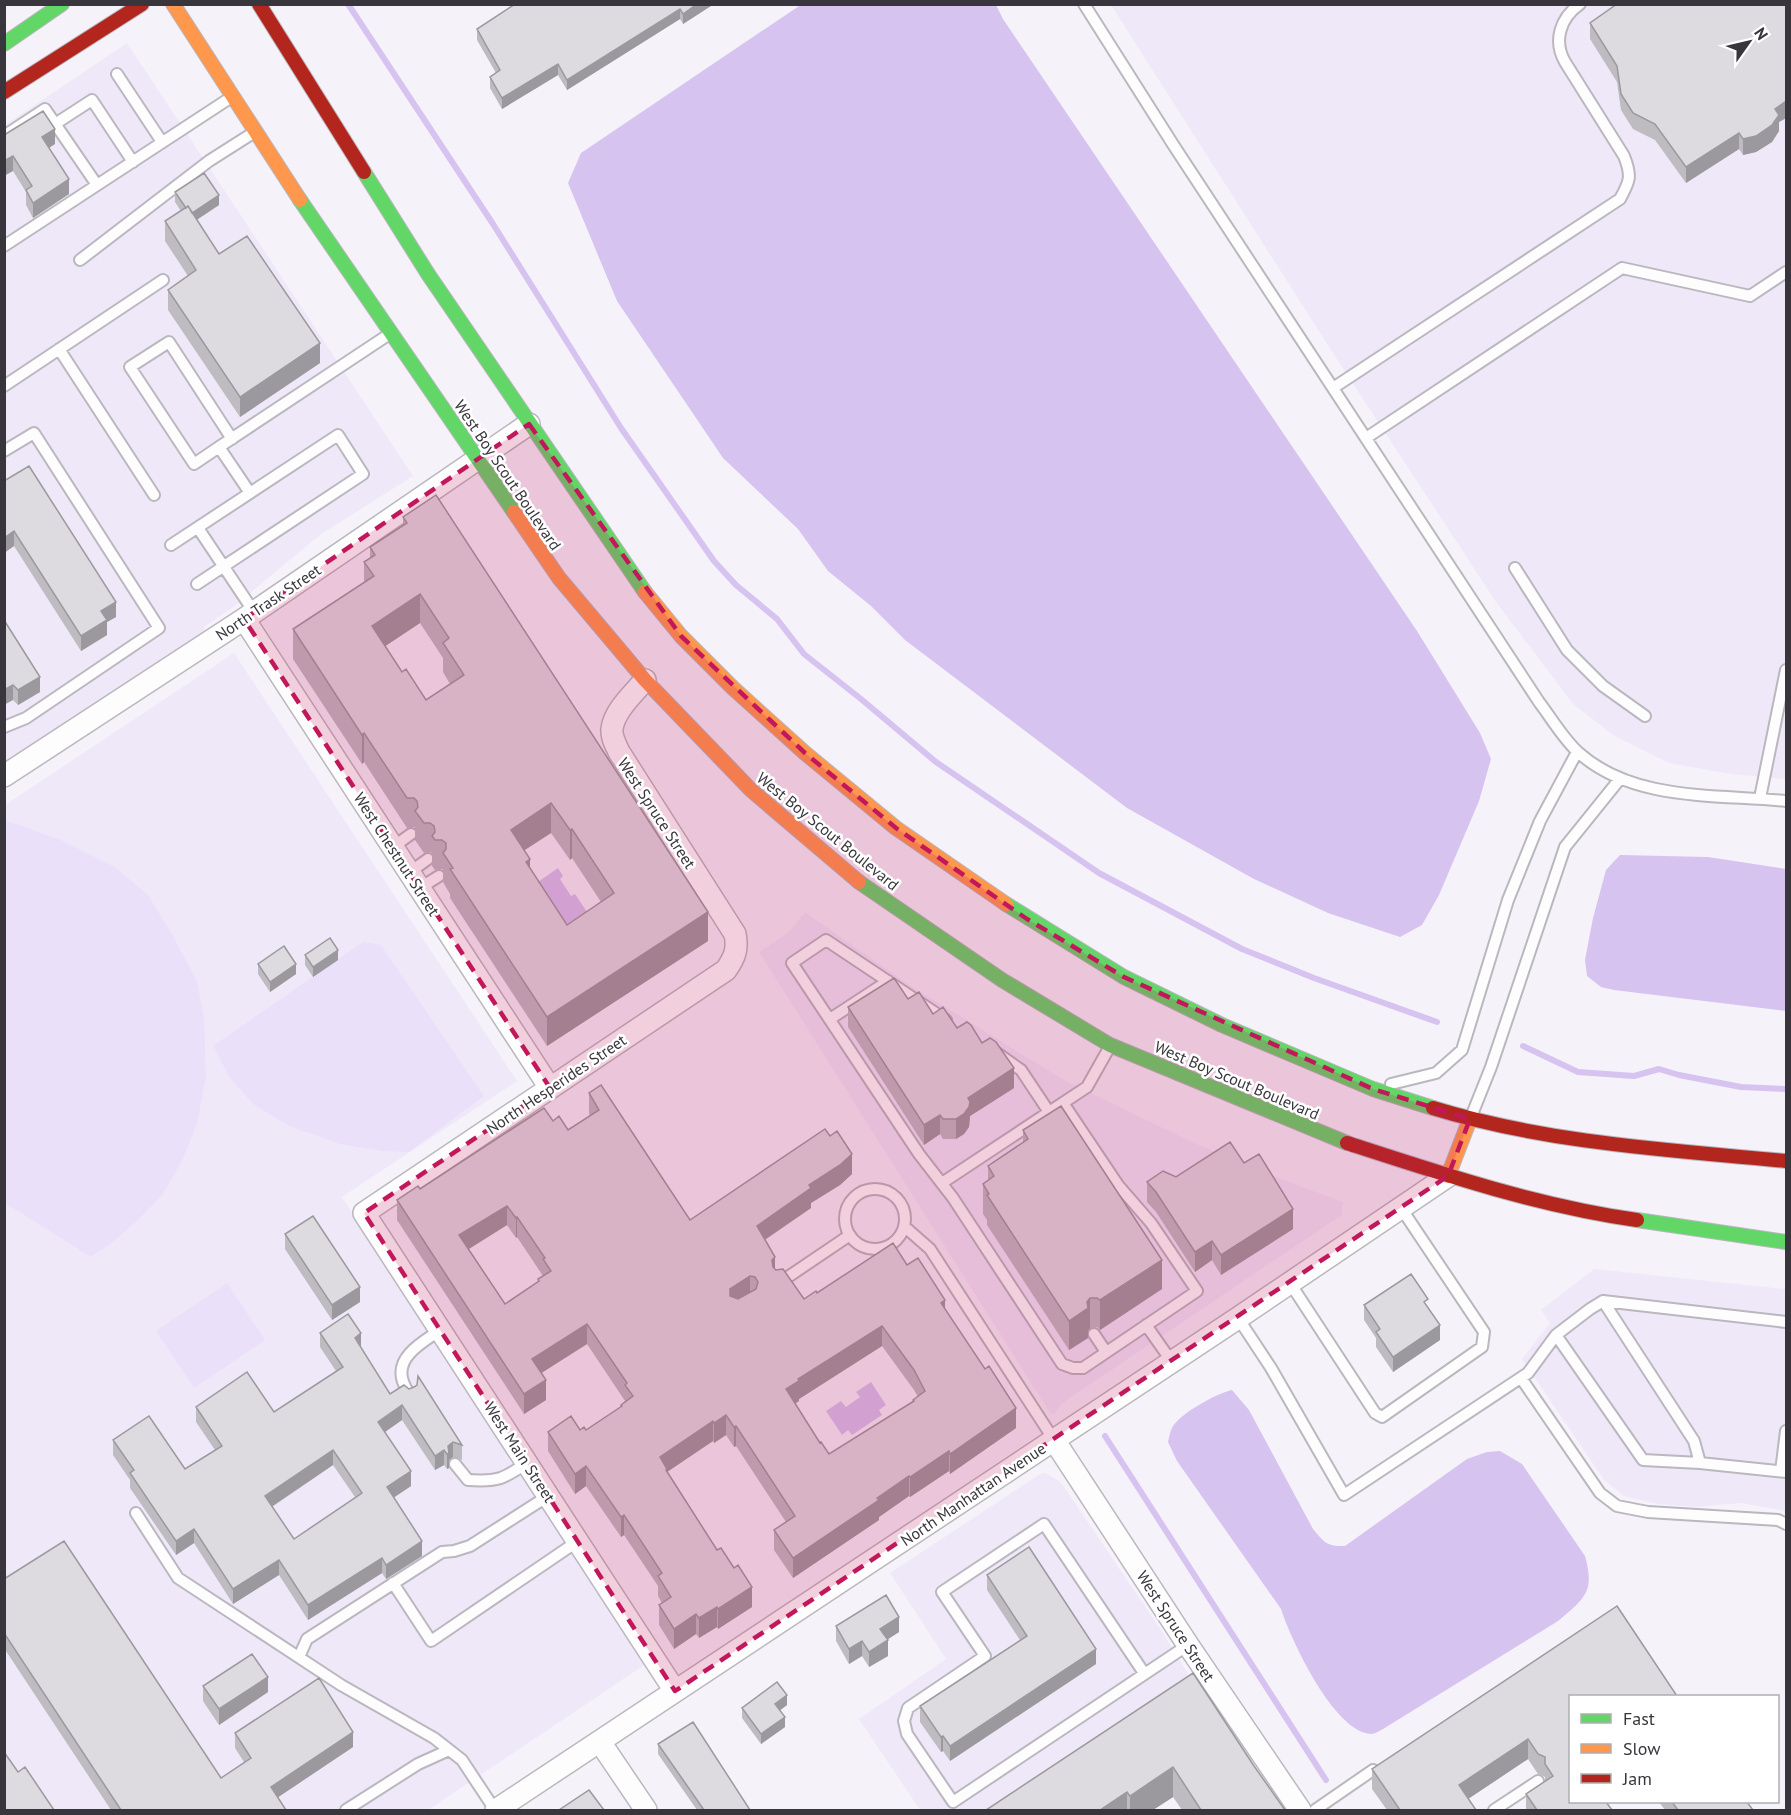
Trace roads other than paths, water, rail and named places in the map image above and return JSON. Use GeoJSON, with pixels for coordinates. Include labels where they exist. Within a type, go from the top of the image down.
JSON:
{"type":"FeatureCollection","features":[{"type":"Feature","properties":{"kind":"main road"},"geometry":{"type":"LineString","coordinates":[[4,44],[62,4]]}},
{"type":"Feature","properties":{"kind":"main road"},"geometry":{"type":"LineString","coordinates":[[4,92],[142,4]]}},
{"type":"Feature","properties":{"kind":"main road","name":"West Boy Scout Boulevard"},"geometry":{"type":"LineString","coordinates":[[172,4],[391,333],[559,578],[645,680],[751,790],[860,883],[1002,980],[1110,1045],[1329,1137],[1448,1176],[1588,1213],[1786,1242]]}},
{"type":"Feature","properties":{"kind":"main road"},"geometry":{"type":"LineString","coordinates":[[259,4],[428,274],[639,584],[681,636],[733,688],[805,753],[896,828],[1027,919],[1124,977],[1222,1025],[1373,1089],[1470,1119],[1604,1144],[1786,1161]]}},
{"type":"Feature","properties":{"kind":"main road"},"geometry":{"type":"LineString","coordinates":[[1448,1176],[1470,1119]]}},
{"type":"Feature","properties":{"kind":"street","name":"North Trask Street"},"geometry":{"type":"LineString","coordinates":[[4,776],[249,616],[529,424]]}},
{"type":"Feature","properties":{"kind":"street","name":"West Chestnut Street"},"geometry":{"type":"LineString","coordinates":[[249,616],[393,847],[550,1088]]}},
{"type":"Feature","properties":{"kind":"street","name":"West Spruce Street"},"geometry":{"type":"LineString","coordinates":[[645,680],[617,715],[611,729],[613,741],[735,934],[737,946]]}},
{"type":"Feature","properties":{"kind":"street","name":"North Hesperides Street"},"geometry":{"type":"LineString","coordinates":[[364,1214],[726,970],[735,958],[737,946]]}},
{"type":"Feature","properties":{"kind":"street","name":"North Manhattan Avenue"},"geometry":{"type":"LineString","coordinates":[[495,1810],[1172,1362],[1448,1176]]}},
{"type":"Feature","properties":{"kind":"street","name":"West Main Street"},"geometry":{"type":"LineString","coordinates":[[364,1214],[440,1330],[519,1468],[548,1496],[675,1691]]}},
{"type":"Feature","properties":{"kind":"street","name":"West Spruce Street"},"geometry":{"type":"LineString","coordinates":[[1054,1440],[1188,1645],[1300,1810]]}},
{"type":"Feature","properties":{"kind":"street"},"geometry":{"type":"LineString","coordinates":[[600,1742],[646,1810]]}},
{"type":"Feature","properties":{"kind":"lane"},"geometry":{"type":"LineString","coordinates":[[1084,4],[1174,146],[1539,702],[1577,752],[1619,780],[1664,792],[1786,801]]}},
{"type":"Feature","properties":{"kind":"lane"},"geometry":{"type":"LineString","coordinates":[[1333,388],[1620,199],[1629,182],[1629,171],[1624,156],[1565,62],[1559,47],[1559,36],[1564,18],[1580,4]]}},
{"type":"Feature","properties":{"kind":"lane"},"geometry":{"type":"LineString","coordinates":[[117,74],[162,142]]}},
{"type":"Feature","properties":{"kind":"lane"},"geometry":{"type":"LineString","coordinates":[[4,246],[233,96]]}},
{"type":"Feature","properties":{"kind":"lane"},"geometry":{"type":"LineString","coordinates":[[55,124],[92,100],[133,162]]}},
{"type":"Feature","properties":{"kind":"lane"},"geometry":{"type":"LineString","coordinates":[[4,136],[45,109],[97,185]]}},
{"type":"Feature","properties":{"kind":"lane"},"geometry":{"type":"LineString","coordinates":[[80,260],[209,162],[256,132]]}},
{"type":"Feature","properties":{"kind":"lane"},"geometry":{"type":"LineString","coordinates":[[1366,438],[1622,268],[1750,296],[1786,272]]}},
{"type":"Feature","properties":{"kind":"lane"},"geometry":{"type":"LineString","coordinates":[[4,386],[163,280]]}},
{"type":"Feature","properties":{"kind":"lane"},"geometry":{"type":"LineString","coordinates":[[232,439],[169,342],[130,367],[194,464],[219,447],[232,439],[391,333]]}},
{"type":"Feature","properties":{"kind":"lane"},"geometry":{"type":"LineString","coordinates":[[59,349],[153,495]]}},
{"type":"Feature","properties":{"kind":"lane"},"geometry":{"type":"LineString","coordinates":[[4,451],[34,433],[159,628],[26,718],[4,727]]}},
{"type":"Feature","properties":{"kind":"lane"},"geometry":{"type":"LineString","coordinates":[[171,545],[338,435],[363,474],[197,585]]}},
{"type":"Feature","properties":{"kind":"lane"},"geometry":{"type":"LineString","coordinates":[[219,447],[250,493]]}},
{"type":"Feature","properties":{"kind":"lane"},"geometry":{"type":"LineString","coordinates":[[198,528],[224,567],[249,616]]}},
{"type":"Feature","properties":{"kind":"lane"},"geometry":{"type":"LineString","coordinates":[[1515,568],[1567,650],[1603,686],[1645,716]]}},
{"type":"Feature","properties":{"kind":"lane"},"geometry":{"type":"LineString","coordinates":[[1760,798],[1786,670]]}},
{"type":"Feature","properties":{"kind":"lane"},"geometry":{"type":"LineString","coordinates":[[1373,1089],[1436,1073],[1462,1050],[1508,900],[1540,821],[1577,752]]}},
{"type":"Feature","properties":{"kind":"lane"},"geometry":{"type":"LineString","coordinates":[[1470,1119],[1491,1067],[1565,847],[1619,780]]}},
{"type":"Feature","properties":{"kind":"lane"},"geometry":{"type":"LineString","coordinates":[[393,847],[411,834]]}},
{"type":"Feature","properties":{"kind":"lane"},"geometry":{"type":"LineString","coordinates":[[415,880],[428,859]]}},
{"type":"Feature","properties":{"kind":"lane"},"geometry":{"type":"LineString","coordinates":[[415,880],[438,876]]}},
{"type":"Feature","properties":{"kind":"lane"},"geometry":{"type":"LineString","coordinates":[[954,1025],[826,940],[792,963],[1062,1364],[1073,1368],[1083,1368],[1197,1291],[1151,1223],[1118,1185],[1063,1102]]}},
{"type":"Feature","properties":{"kind":"lane"},"geometry":{"type":"LineString","coordinates":[[830,1019],[888,981]]}},
{"type":"Feature","properties":{"kind":"lane"},"geometry":{"type":"LineString","coordinates":[[983,1044],[1021,1070],[1049,1112]]}},
{"type":"Feature","properties":{"kind":"lane"},"geometry":{"type":"LineString","coordinates":[[942,1183],[1087,1087],[1110,1045]]}},
{"type":"Feature","properties":{"kind":"lane"},"geometry":{"type":"LineString","coordinates":[[879,1188],[897,1197],[906,1217],[905,1227],[895,1243],[878,1250],[868,1249],[850,1235],[845,1220],[846,1210],[850,1200],[858,1193],[879,1188]]}},
{"type":"Feature","properties":{"kind":"lane"},"geometry":{"type":"LineString","coordinates":[[1290,1283],[1375,1413],[1382,1417],[1482,1347],[1484,1332],[1401,1208]]}},
{"type":"Feature","properties":{"kind":"lane"},"geometry":{"type":"LineString","coordinates":[[905,1227],[930,1249],[1054,1440]]}},
{"type":"Feature","properties":{"kind":"lane"},"geometry":{"type":"LineString","coordinates":[[779,1283],[850,1235]]}},
{"type":"Feature","properties":{"kind":"lane"},"geometry":{"type":"LineString","coordinates":[[1238,1318],[1271,1368],[1344,1495],[1528,1373],[1556,1335],[1603,1301],[1786,1322]]}},
{"type":"Feature","properties":{"kind":"lane"},"geometry":{"type":"LineString","coordinates":[[1603,1301],[1694,1441],[1700,1463]]}},
{"type":"Feature","properties":{"kind":"lane"},"geometry":{"type":"LineString","coordinates":[[1146,1325],[1172,1362]]}},
{"type":"Feature","properties":{"kind":"lane"},"geometry":{"type":"LineString","coordinates":[[410,1396],[402,1377],[402,1365],[408,1354],[440,1330]]}},
{"type":"Feature","properties":{"kind":"lane"},"geometry":{"type":"LineString","coordinates":[[1094,1334],[1106,1353]]}},
{"type":"Feature","properties":{"kind":"lane"},"geometry":{"type":"LineString","coordinates":[[1556,1335],[1643,1460],[1784,1471],[1786,1431]]}},
{"type":"Feature","properties":{"kind":"lane"},"geometry":{"type":"LineString","coordinates":[[1521,1378],[1600,1493],[1617,1506],[1668,1514],[1778,1520],[1786,1524]]}},
{"type":"Feature","properties":{"kind":"lane"},"geometry":{"type":"LineString","coordinates":[[455,1464],[468,1480],[503,1479],[519,1468]]}},
{"type":"Feature","properties":{"kind":"lane"},"geometry":{"type":"LineString","coordinates":[[298,1657],[307,1639],[393,1583],[442,1552],[470,1546],[548,1496]]}},
{"type":"Feature","properties":{"kind":"lane"},"geometry":{"type":"LineString","coordinates":[[136,1513],[178,1578],[342,1685],[434,1738],[462,1760],[495,1810]]}},
{"type":"Feature","properties":{"kind":"lane"},"geometry":{"type":"LineString","coordinates":[[1144,1673],[1044,1524],[942,1592],[986,1656],[908,1708],[904,1721],[908,1734],[953,1802],[1188,1645]]}},
{"type":"Feature","properties":{"kind":"lane"},"geometry":{"type":"LineString","coordinates":[[393,1583],[431,1641],[578,1541]]}},
{"type":"Feature","properties":{"kind":"lane"},"geometry":{"type":"LineString","coordinates":[[346,1810],[418,1764],[449,1750]]}},
{"type":"Feature","properties":{"kind":"lane"},"geometry":{"type":"LineString","coordinates":[[1315,1810],[1373,1770]]}},
{"type":"Feature","properties":{"kind":"lane"},"geometry":{"type":"LineString","coordinates":[[1494,1810],[1538,1781]]}},
{"type":"Feature","properties":{"kind":"waterway"},"geometry":{"type":"LineString","coordinates":[[348,4],[493,224],[621,428],[714,561],[736,585],[777,619],[804,654],[936,762],[1099,873],[1242,949],[1314,978],[1437,1022]]}},
{"type":"Feature","properties":{"kind":"waterway"},"geometry":{"type":"LineString","coordinates":[[1523,1046],[1578,1072],[1634,1076],[1659,1069],[1741,1087],[1786,1089]]}},
{"type":"Feature","properties":{"kind":"waterway"},"geometry":{"type":"LineString","coordinates":[[1105,1436],[1326,1780]]}}]}
